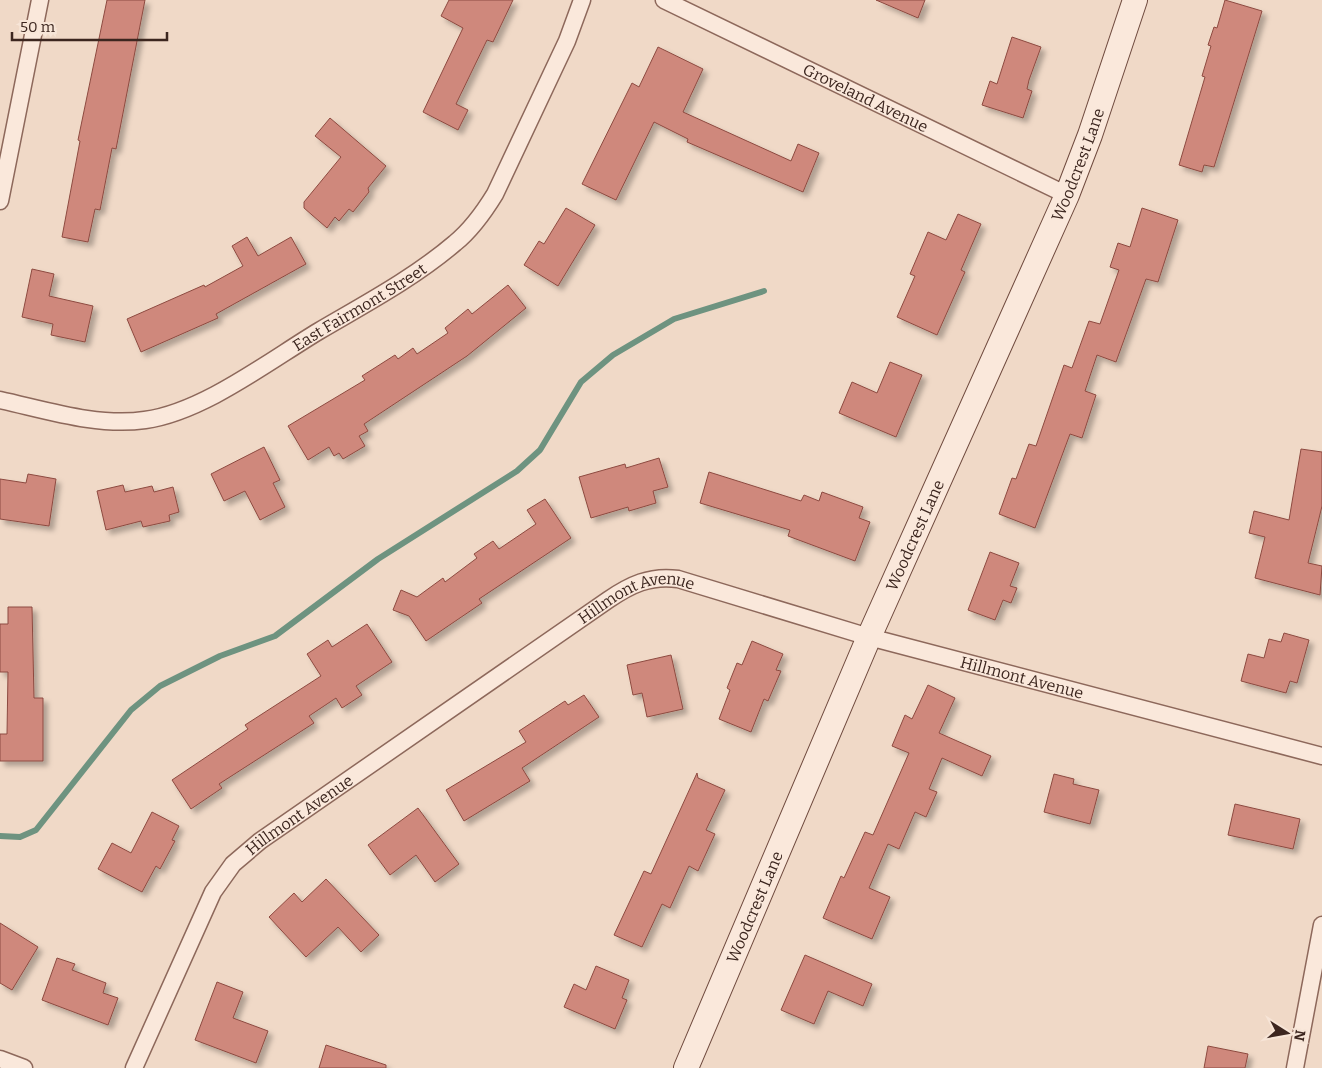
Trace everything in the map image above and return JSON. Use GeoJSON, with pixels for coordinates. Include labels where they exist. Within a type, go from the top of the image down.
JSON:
{"type":"FeatureCollection","features":[{"type":"Feature","properties":{"kind":"street"},"geometry":{"type":"LineString","coordinates":[[0,201],[40,0]]}},
{"type":"Feature","properties":{"kind":"street","name":"East Fairmont Street"},"geometry":{"type":"LineString","coordinates":[[0,400],[106,421],[144,420],[171,414],[223,389],[425,266],[462,238],[495,194],[567,41],[582,0]]}},
{"type":"Feature","properties":{"kind":"street","name":"Groveland Avenue"},"geometry":{"type":"LineString","coordinates":[[664,0],[1067,195]]}},
{"type":"Feature","properties":{"kind":"street","name":"Woodcrest Lane"},"geometry":{"type":"LineString","coordinates":[[686,1068],[869,637],[1067,195],[1090,135],[1135,0]]}},
{"type":"Feature","properties":{"kind":"street","name":"Hillmont Avenue"},"geometry":{"type":"LineString","coordinates":[[134,1068],[202,914],[218,882],[233,864],[260,841],[629,586],[654,578],[678,579],[869,637],[1322,756]]}},
{"type":"Feature","properties":{"kind":"street"},"geometry":{"type":"LineString","coordinates":[[1295,1068],[1322,925]]}},
{"type":"Feature","properties":{"kind":"street"},"geometry":{"type":"LineString","coordinates":[[0,1059],[24,1068]]}},
{"type":"Feature","properties":{"kind":"building"},"geometry":{"type":"Polygon","coordinates":[[[107,0],[145,0],[116,149],[112,148],[100,210],[95,209],[88,242],[62,237],[80,141],[78,140],[107,0]]]}},
{"type":"Feature","properties":{"kind":"building"},"geometry":{"type":"Polygon","coordinates":[[[449,0],[513,0],[493,42],[487,40],[456,104],[468,110],[458,130],[423,112],[463,28],[441,16],[449,0]]]}},
{"type":"Feature","properties":{"kind":"building"},"geometry":{"type":"Polygon","coordinates":[[[876,0],[925,0],[918,18],[876,0]]]}},
{"type":"Feature","properties":{"kind":"building"},"geometry":{"type":"Polygon","coordinates":[[[1225,0],[1262,11],[1214,167],[1204,165],[1202,172],[1179,165],[1205,77],[1202,76],[1211,46],[1208,45],[1214,27],[1217,28],[1225,0]]]}},
{"type":"Feature","properties":{"kind":"building"},"geometry":{"type":"Polygon","coordinates":[[[1012,37],[1041,47],[1029,80],[1027,89],[1032,91],[1023,118],[982,105],[990,81],[997,84],[1012,37]]]}},
{"type":"Feature","properties":{"kind":"building"},"geometry":{"type":"Polygon","coordinates":[[[658,47],[703,69],[683,112],[791,161],[798,144],[819,153],[803,192],[687,142],[688,139],[654,122],[616,200],[582,184],[632,83],[639,87],[658,47]]]}},
{"type":"Feature","properties":{"kind":"building"},"geometry":{"type":"Polygon","coordinates":[[[330,118],[386,166],[368,188],[369,192],[353,212],[349,209],[339,221],[335,217],[327,228],[304,208],[304,202],[341,157],[315,136],[330,118]]]}},
{"type":"Feature","properties":{"kind":"building"},"geometry":{"type":"Polygon","coordinates":[[[566,208],[595,225],[558,286],[524,265],[539,241],[544,244],[566,208]]]}},
{"type":"Feature","properties":{"kind":"building"},"geometry":{"type":"Polygon","coordinates":[[[1142,208],[1178,220],[1158,282],[1146,279],[1116,362],[1097,355],[1085,391],[1096,395],[1082,438],[1070,434],[1035,528],[999,514],[1012,478],[1016,479],[1029,444],[1036,446],[1064,365],[1072,368],[1089,321],[1100,324],[1119,270],[1110,267],[1118,243],[1130,247],[1142,208]]]}},
{"type":"Feature","properties":{"kind":"building"},"geometry":{"type":"Polygon","coordinates":[[[958,214],[981,224],[961,270],[965,272],[937,335],[897,317],[915,276],[910,274],[928,232],[946,240],[958,214]]]}},
{"type":"Feature","properties":{"kind":"building"},"geometry":{"type":"Polygon","coordinates":[[[247,237],[258,256],[291,237],[306,264],[216,314],[218,318],[141,352],[127,319],[204,285],[205,287],[243,266],[232,246],[247,237]]]}},
{"type":"Feature","properties":{"kind":"building"},"geometry":{"type":"Polygon","coordinates":[[[32,269],[54,274],[49,296],[93,306],[85,342],[51,335],[53,324],[22,317],[32,269]]]}},
{"type":"Feature","properties":{"kind":"building"},"geometry":{"type":"Polygon","coordinates":[[[508,285],[526,308],[467,356],[364,424],[368,431],[359,436],[365,446],[343,459],[339,453],[334,456],[329,447],[308,460],[288,426],[365,380],[362,376],[395,355],[398,359],[413,348],[417,354],[448,333],[445,328],[468,309],[472,314],[508,285]]]}},
{"type":"Feature","properties":{"kind":"building"},"geometry":{"type":"Polygon","coordinates":[[[890,362],[922,375],[896,437],[839,413],[852,382],[877,393],[890,362]]]}},
{"type":"Feature","properties":{"kind":"building"},"geometry":{"type":"Polygon","coordinates":[[[264,447],[280,480],[273,483],[285,507],[260,520],[245,491],[224,501],[211,474],[264,447]]]}},
{"type":"Feature","properties":{"kind":"building"},"geometry":{"type":"Polygon","coordinates":[[[1301,449],[1322,452],[1322,506],[1308,563],[1322,566],[1320,595],[1255,578],[1265,537],[1249,533],[1254,511],[1289,520],[1301,449]]]}},
{"type":"Feature","properties":{"kind":"building"},"geometry":{"type":"Polygon","coordinates":[[[659,458],[668,487],[653,491],[656,503],[629,511],[628,507],[591,518],[579,477],[625,464],[626,468],[659,458]]]}},
{"type":"Feature","properties":{"kind":"building"},"geometry":{"type":"Polygon","coordinates":[[[709,472],[801,501],[804,495],[819,501],[822,492],[863,507],[859,518],[870,522],[855,561],[788,536],[790,530],[700,503],[709,472]]]}},
{"type":"Feature","properties":{"kind":"building"},"geometry":{"type":"Polygon","coordinates":[[[28,474],[56,479],[49,526],[0,519],[0,479],[26,483],[28,474]]]}},
{"type":"Feature","properties":{"kind":"building"},"geometry":{"type":"Polygon","coordinates":[[[123,485],[125,492],[152,486],[154,492],[173,487],[179,512],[169,515],[170,521],[143,527],[141,521],[106,530],[97,491],[123,485]]]}},
{"type":"Feature","properties":{"kind":"building"},"geometry":{"type":"Polygon","coordinates":[[[545,499],[571,538],[479,599],[482,603],[426,641],[409,616],[393,610],[401,590],[417,597],[443,578],[445,582],[477,558],[474,554],[493,541],[499,549],[536,524],[527,510],[545,499]]]}},
{"type":"Feature","properties":{"kind":"building"},"geometry":{"type":"Polygon","coordinates":[[[990,552],[1019,563],[1010,586],[1017,588],[1011,603],[1003,600],[995,620],[968,610],[990,552]]]}},
{"type":"Feature","properties":{"kind":"building"},"geometry":{"type":"Polygon","coordinates":[[[8,607],[32,607],[34,698],[43,698],[43,761],[0,761],[0,734],[7,734],[8,672],[0,672],[0,624],[8,624],[8,607]]]}},
{"type":"Feature","properties":{"kind":"building"},"geometry":{"type":"Polygon","coordinates":[[[367,624],[392,662],[356,686],[362,695],[342,708],[336,698],[309,716],[314,723],[219,784],[222,788],[191,809],[172,780],[248,729],[245,725],[321,676],[307,654],[328,640],[332,647],[367,624]]]}},
{"type":"Feature","properties":{"kind":"building"},"geometry":{"type":"Polygon","coordinates":[[[1284,633],[1309,640],[1297,683],[1290,681],[1286,693],[1241,681],[1248,654],[1264,658],[1269,639],[1281,642],[1284,633]]]}},
{"type":"Feature","properties":{"kind":"building"},"geometry":{"type":"Polygon","coordinates":[[[752,641],[783,654],[776,670],[781,671],[768,701],[764,699],[751,732],[719,719],[730,690],[727,688],[737,663],[742,665],[752,641]]]}},
{"type":"Feature","properties":{"kind":"building"},"geometry":{"type":"Polygon","coordinates":[[[671,655],[683,709],[647,717],[642,693],[633,695],[627,665],[671,655]]]}},
{"type":"Feature","properties":{"kind":"building"},"geometry":{"type":"Polygon","coordinates":[[[928,685],[955,698],[939,733],[991,756],[982,776],[942,758],[929,789],[937,792],[926,817],[915,812],[899,849],[888,844],[869,888],[890,897],[872,939],[823,918],[841,876],[844,878],[865,832],[873,835],[909,753],[892,746],[905,715],[912,719],[928,685]]]}},
{"type":"Feature","properties":{"kind":"building"},"geometry":{"type":"Polygon","coordinates":[[[584,695],[599,717],[522,768],[530,781],[464,821],[446,790],[526,742],[519,731],[565,701],[568,705],[584,695]]]}},
{"type":"Feature","properties":{"kind":"building"},"geometry":{"type":"Polygon","coordinates":[[[697,773],[698,778],[725,790],[706,830],[715,834],[698,871],[689,866],[670,908],[662,904],[642,947],[614,935],[644,871],[651,874],[697,773]]]}},
{"type":"Feature","properties":{"kind":"building"},"geometry":{"type":"Polygon","coordinates":[[[1054,774],[1074,779],[1073,784],[1099,790],[1090,824],[1044,812],[1054,774]]]}},
{"type":"Feature","properties":{"kind":"building"},"geometry":{"type":"Polygon","coordinates":[[[1235,804],[1300,819],[1293,849],[1228,835],[1235,804]]]}},
{"type":"Feature","properties":{"kind":"building"},"geometry":{"type":"Polygon","coordinates":[[[418,808],[459,864],[435,882],[416,855],[390,875],[368,845],[418,808]]]}},
{"type":"Feature","properties":{"kind":"building"},"geometry":{"type":"Polygon","coordinates":[[[152,812],[179,826],[172,840],[175,841],[160,869],[156,866],[142,892],[98,869],[112,843],[131,853],[152,812]]]}},
{"type":"Feature","properties":{"kind":"building"},"geometry":{"type":"Polygon","coordinates":[[[326,879],[379,935],[361,952],[338,927],[306,957],[269,917],[294,893],[302,902],[326,879]]]}},
{"type":"Feature","properties":{"kind":"building"},"geometry":{"type":"Polygon","coordinates":[[[0,923],[38,947],[12,990],[0,983],[0,923]]]}},
{"type":"Feature","properties":{"kind":"building"},"geometry":{"type":"Polygon","coordinates":[[[805,955],[872,984],[863,1006],[828,991],[814,1024],[781,1010],[805,955]]]}},
{"type":"Feature","properties":{"kind":"building"},"geometry":{"type":"Polygon","coordinates":[[[57,958],[75,964],[72,970],[106,983],[103,993],[118,998],[108,1025],[42,1000],[57,958]]]}},
{"type":"Feature","properties":{"kind":"building"},"geometry":{"type":"Polygon","coordinates":[[[596,966],[629,980],[622,998],[627,1000],[615,1029],[564,1007],[574,984],[586,990],[596,966]]]}},
{"type":"Feature","properties":{"kind":"building"},"geometry":{"type":"Polygon","coordinates":[[[217,982],[243,992],[233,1018],[268,1031],[256,1063],[195,1040],[217,982]]]}},
{"type":"Feature","properties":{"kind":"building"},"geometry":{"type":"Polygon","coordinates":[[[326,1045],[386,1065],[386,1068],[319,1068],[326,1045]]]}},
{"type":"Feature","properties":{"kind":"building"},"geometry":{"type":"Polygon","coordinates":[[[1208,1046],[1248,1054],[1245,1068],[1204,1068],[1208,1046]]]}},
{"type":"Feature","properties":{"kind":"waterway"},"geometry":{"type":"LineString","coordinates":[[0,836],[20,837],[36,830],[131,710],[160,686],[220,656],[275,636],[378,559],[517,471],[540,450],[581,382],[613,355],[674,319],[764,291]]}}]}
